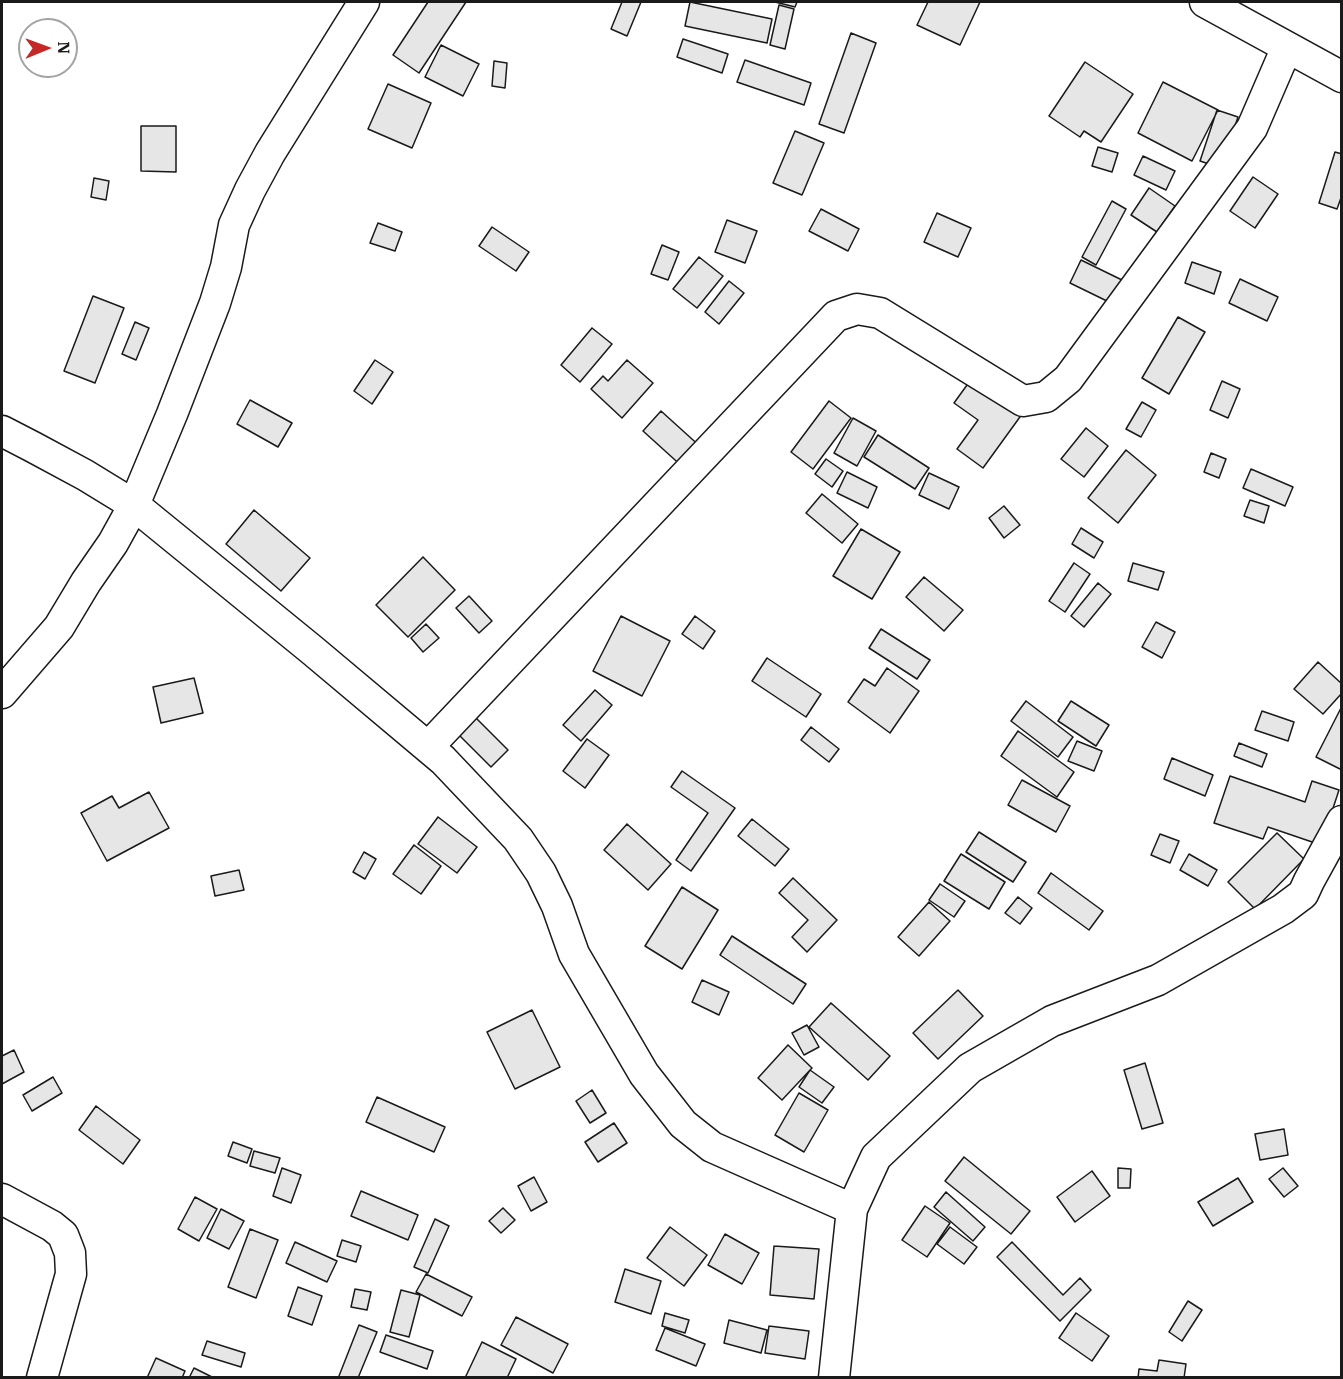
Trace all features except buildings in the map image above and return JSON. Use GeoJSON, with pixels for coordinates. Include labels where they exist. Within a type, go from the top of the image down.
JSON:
{"type":"FeatureCollection","features":[{"type":"Feature","properties":{"kind":"street"},"geometry":{"type":"LineString","coordinates":[[2,693],[59,627],[113,543],[134,505],[215,303],[226,267],[234,225],[250,190],[270,153],[364,2]]}},
{"type":"Feature","properties":{"kind":"street"},"geometry":{"type":"LineString","coordinates":[[1205,2],[1341,78]]}},
{"type":"Feature","properties":{"kind":"street"},"geometry":{"type":"LineString","coordinates":[[428,747],[836,316],[857,309],[880,313],[1023,401],[1046,397],[1068,379],[1252,128],[1287,47]]}},
{"type":"Feature","properties":{"kind":"street"},"geometry":{"type":"LineString","coordinates":[[2,431],[134,505],[443,760],[518,839],[541,873],[574,954],[644,1074],[682,1124],[712,1147],[852,1209]]}},
{"type":"Feature","properties":{"kind":"street"},"geometry":{"type":"LineString","coordinates":[[834,1377],[852,1209],[876,1157],[970,1068],[1052,1021],[1158,980],[1283,909],[1303,894],[1341,821]]}},
{"type":"Feature","properties":{"kind":"street"},"geometry":{"type":"LineString","coordinates":[[2,1199],[63,1234],[70,1253],[72,1274],[42,1377]]}}]}
